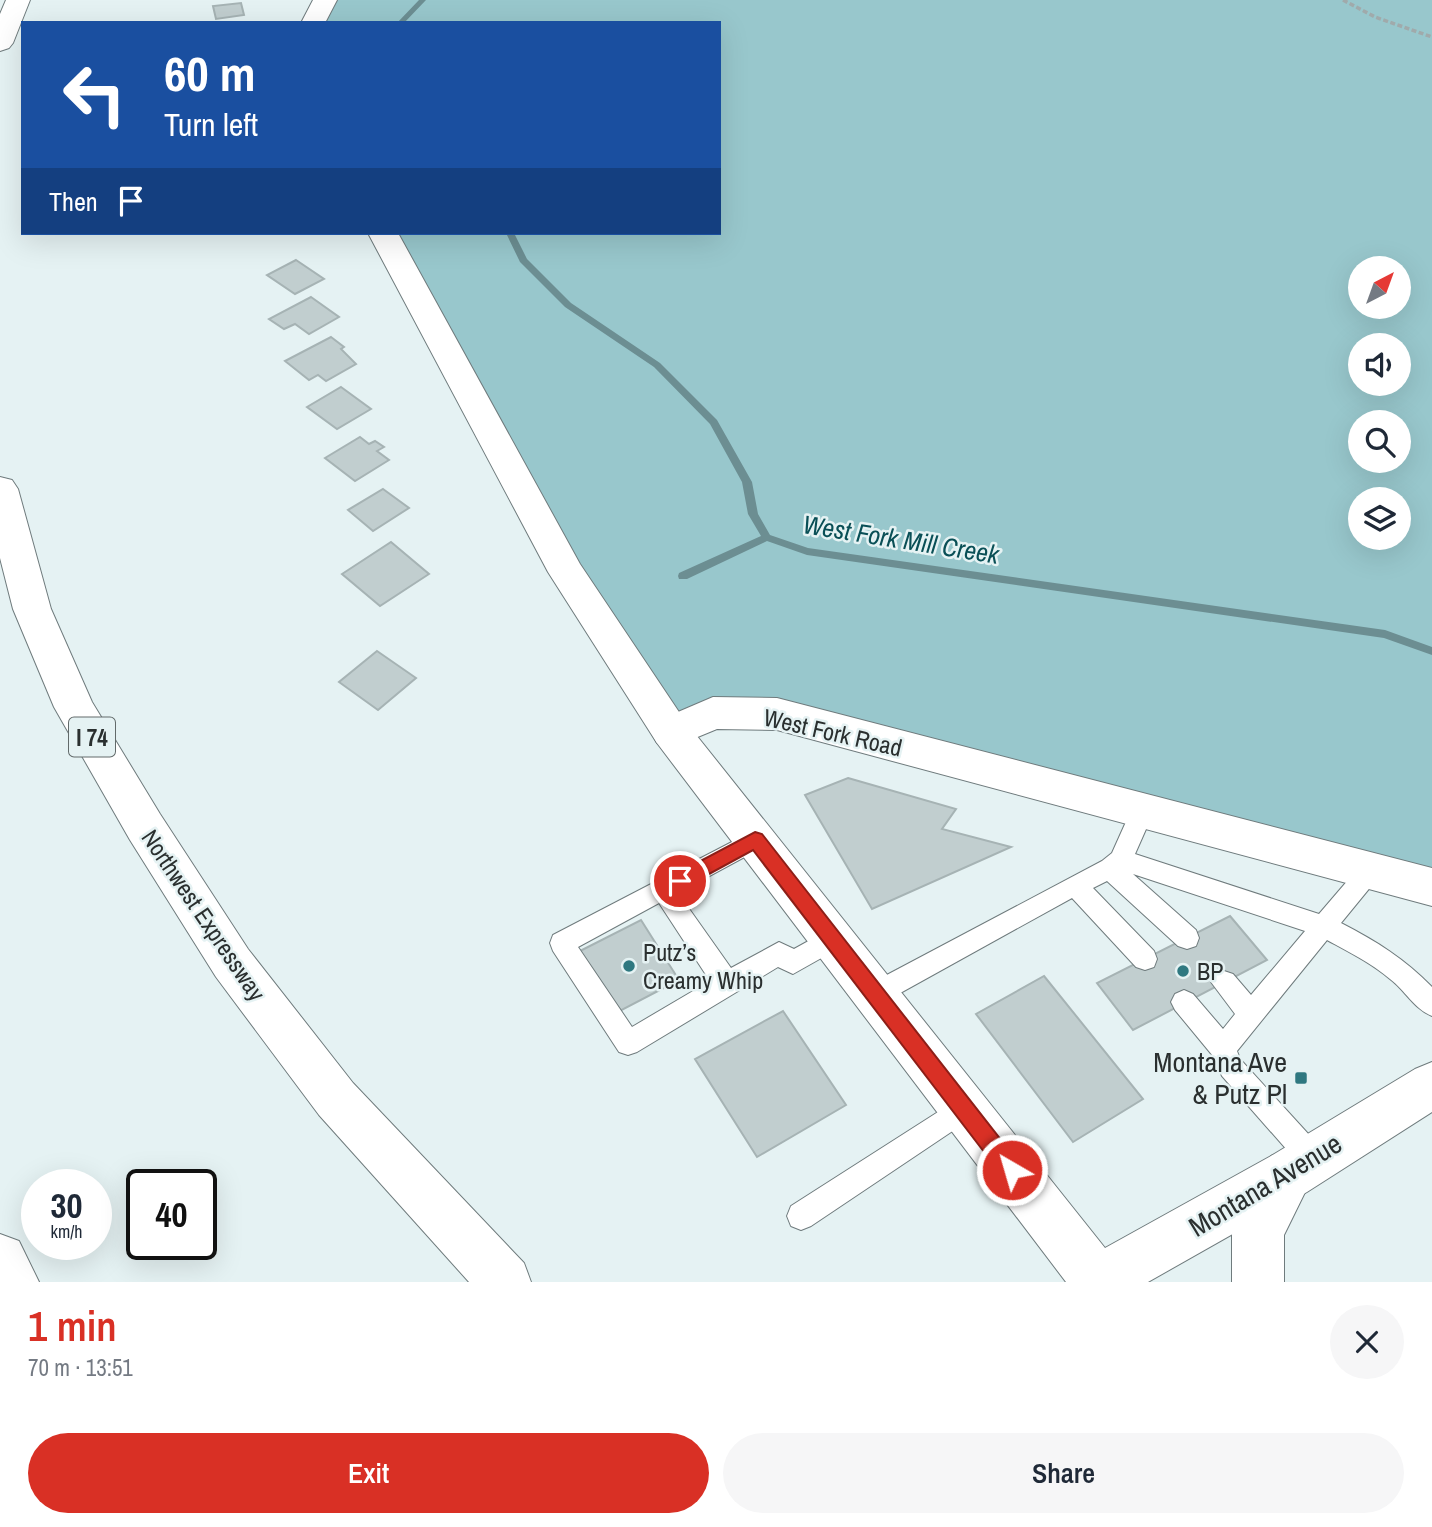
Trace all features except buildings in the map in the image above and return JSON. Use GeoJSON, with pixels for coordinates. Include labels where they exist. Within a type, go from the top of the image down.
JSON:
{"type":"FeatureCollection","features":[{"type":"Feature","properties":{"kind":"main road"},"geometry":{"type":"LineString","coordinates":[[0,43],[8,18],[18,0]]}},
{"type":"Feature","properties":{"kind":"main road"},"geometry":{"type":"LineString","coordinates":[[314,21],[326,0]]}},
{"type":"Feature","properties":{"kind":"main road"},"geometry":{"type":"LineString","coordinates":[[384,235],[566,572],[671,732],[1098,1282]]}},
{"type":"Feature","properties":{"kind":"main road","name":"Northwest Expressway"},"geometry":{"type":"LineString","coordinates":[[0,489],[32,609],[74,707],[152,838],[232,963],[336,1098],[505,1282]]}},
{"type":"Feature","properties":{"kind":"main road","name":"West Fork Road"},"geometry":{"type":"LineString","coordinates":[[671,732],[713,713],[777,714],[1432,887]]}},
{"type":"Feature","properties":{"kind":"main road","name":"Montana Avenue"},"geometry":{"type":"LineString","coordinates":[[1098,1282],[1301,1166],[1432,1085]]}},
{"type":"Feature","properties":{"kind":"main road"},"geometry":{"type":"LineString","coordinates":[[1258,1282],[1258,1231],[1301,1166]]}},
{"type":"Feature","properties":{"kind":"main road"},"geometry":{"type":"LineString","coordinates":[[0,1260],[13,1282]]}},
{"type":"Feature","properties":{"kind":"lane"},"geometry":{"type":"LineString","coordinates":[[875,994],[1116,864],[1142,811]]}},
{"type":"Feature","properties":{"kind":"lane"},"geometry":{"type":"LineString","coordinates":[[755,840],[562,943],[628,1043],[779,953],[793,963],[832,939]]}},
{"type":"Feature","properties":{"kind":"lane"},"geometry":{"type":"LineString","coordinates":[[1116,864],[1324,926],[1383,959],[1401,972],[1432,1004]]}},
{"type":"Feature","properties":{"kind":"lane"},"geometry":{"type":"LineString","coordinates":[[1116,864],[1187,938]]}},
{"type":"Feature","properties":{"kind":"lane"},"geometry":{"type":"LineString","coordinates":[[1223,1048],[1369,872]]}},
{"type":"Feature","properties":{"kind":"lane"},"geometry":{"type":"LineString","coordinates":[[1075,885],[1145,959]]}},
{"type":"Feature","properties":{"kind":"lane"},"geometry":{"type":"LineString","coordinates":[[663,890],[727,984]]}},
{"type":"Feature","properties":{"kind":"lane"},"geometry":{"type":"LineString","coordinates":[[1224,982],[1251,1014]]}},
{"type":"Feature","properties":{"kind":"lane"},"geometry":{"type":"LineString","coordinates":[[1184,1002],[1223,1048],[1231,1067],[1301,1166]]}},
{"type":"Feature","properties":{"kind":"lane"},"geometry":{"type":"LineString","coordinates":[[801,1216],[963,1109]]}},
{"type":"Feature","properties":{"kind":"path"},"geometry":{"type":"LineString","coordinates":[[1343,0],[1357,10],[1399,28],[1432,37]]}},
{"type":"Feature","properties":{"kind":"shaded area"},"geometry":{"type":"Polygon","coordinates":[[[325,0],[1432,0],[1432,887],[777,714],[671,732],[566,572],[384,235],[721,235],[721,21],[314,21],[325,0]]]}},
{"type":"Feature","properties":{"kind":"waterway","name":"West Fork Mill Creek"},"geometry":{"type":"LineString","coordinates":[[402,21],[423,0]]}},
{"type":"Feature","properties":{"kind":"waterway","name":"West Fork Mill Creek"},"geometry":{"type":"LineString","coordinates":[[511,235],[523,260],[568,305],[657,365],[714,422],[747,482],[753,514],[767,537]]}},
{"type":"Feature","properties":{"kind":"waterway"},"geometry":{"type":"LineString","coordinates":[[683,576],[767,537]]}},
{"type":"Feature","properties":{"kind":"waterway","name":"West Fork Mill Creek"},"geometry":{"type":"LineString","coordinates":[[767,537],[807,551],[1385,634],[1432,651]]}},
{"type":"Feature","properties":{"kind":"place","name":"Putz’s Creamy Whip"},"geometry":{"type":"Point","coordinates":[629,966]}},
{"type":"Feature","properties":{"kind":"place","name":"BP"},"geometry":{"type":"Point","coordinates":[1183,971]}},
{"type":"Feature","properties":{"kind":"place","name":"Montana Ave & Putz Pl"},"geometry":{"type":"Point","coordinates":[1301,1078]}},
{"type":"Feature","properties":{"kind":"route"},"geometry":{"type":"LineString","coordinates":[[680,881],[755,840],[1012,1170]]}}]}
